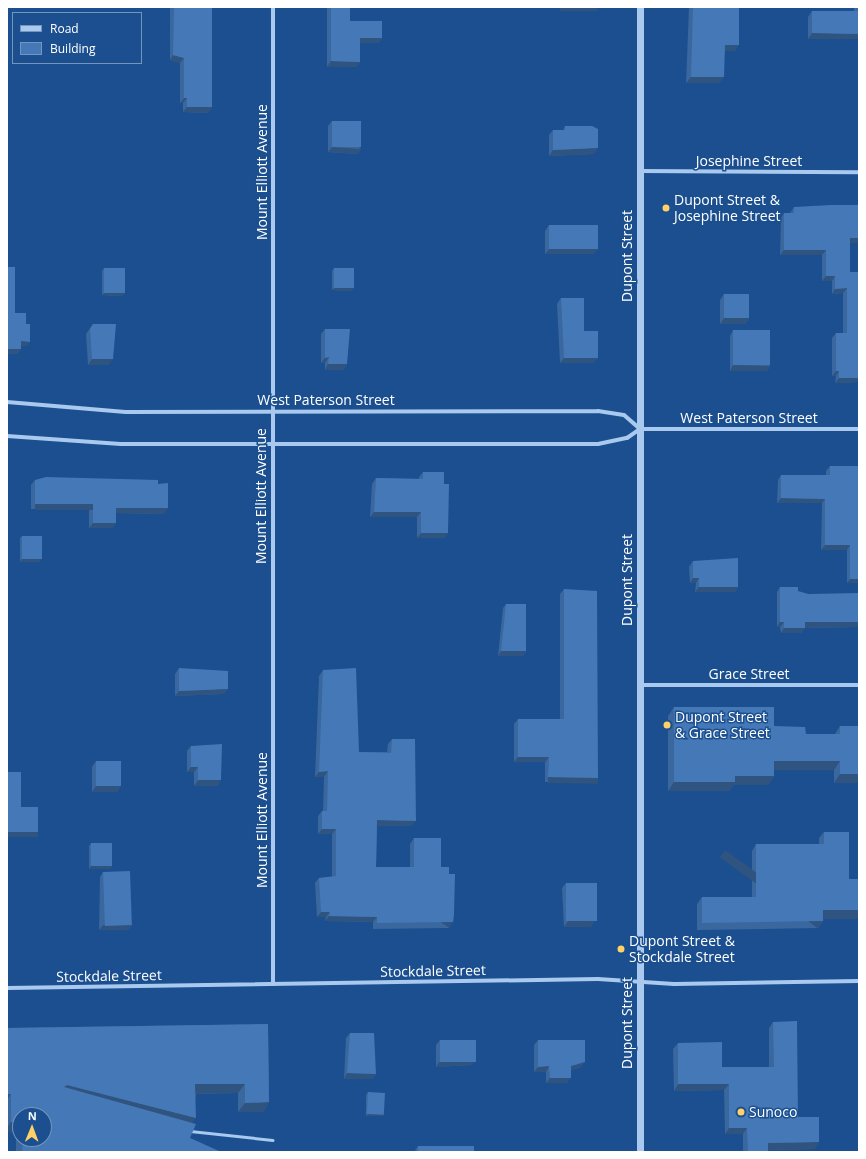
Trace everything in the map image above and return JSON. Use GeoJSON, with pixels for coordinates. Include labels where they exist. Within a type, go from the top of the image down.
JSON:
{"type":"FeatureCollection","features":[{"type":"Feature","properties":{"kind":"street","name":"Mount Elliott Avenue"},"geometry":{"type":"LineString","coordinates":[[273,7],[272,444],[274,984]]}},
{"type":"Feature","properties":{"kind":"street","name":"Dupont Street"},"geometry":{"type":"LineString","coordinates":[[640,7],[640,1152]]}},
{"type":"Feature","properties":{"kind":"street","name":"Josephine Street"},"geometry":{"type":"LineString","coordinates":[[640,171],[859,172]]}},
{"type":"Feature","properties":{"kind":"street","name":"West Paterson Street"},"geometry":{"type":"LineString","coordinates":[[7,402],[101,411],[598,410],[624,415],[640,429]]}},
{"type":"Feature","properties":{"kind":"street","name":"West Paterson Street"},"geometry":{"type":"LineString","coordinates":[[7,436],[121,444],[598,444],[627,438],[640,429],[859,429]]}},
{"type":"Feature","properties":{"kind":"street","name":"Grace Street"},"geometry":{"type":"LineString","coordinates":[[640,685],[859,685]]}},
{"type":"Feature","properties":{"kind":"street","name":"Stockdale Street"},"geometry":{"type":"LineString","coordinates":[[7,988],[274,984],[640,981],[674,984],[859,981]]}},
{"type":"Feature","properties":{"kind":"lane"},"geometry":{"type":"LineString","coordinates":[[182,1130],[273,1140]]}},
{"type":"Feature","properties":{"kind":"building"},"geometry":{"type":"Polygon","coordinates":[[[174,7],[212,7],[212,107],[187,107],[187,98],[184,98],[184,58],[173,55],[174,7]]]}},
{"type":"Feature","properties":{"kind":"building"},"geometry":{"type":"Polygon","coordinates":[[[331,7],[350,7],[350,21],[382,21],[382,38],[360,38],[360,62],[331,61],[331,7]]]}},
{"type":"Feature","properties":{"kind":"building"},"geometry":{"type":"Polygon","coordinates":[[[693,7],[739,7],[739,45],[725,45],[724,77],[691,77],[693,7]]]}},
{"type":"Feature","properties":{"kind":"building"},"geometry":{"type":"Polygon","coordinates":[[[858,7],[859,34],[812,33],[812,11],[858,11],[858,7]]]}},
{"type":"Feature","properties":{"kind":"building"},"geometry":{"type":"Polygon","coordinates":[[[332,121],[361,121],[361,147],[332,147],[332,121]]]}},
{"type":"Feature","properties":{"kind":"building"},"geometry":{"type":"Polygon","coordinates":[[[565,126],[592,126],[598,129],[598,148],[553,150],[553,130],[565,130],[565,126]]]}},
{"type":"Feature","properties":{"kind":"building"},"geometry":{"type":"Polygon","coordinates":[[[859,205],[859,238],[850,238],[850,272],[859,272],[859,378],[839,378],[839,371],[836,371],[836,333],[847,333],[847,288],[835,289],[835,276],[826,276],[826,250],[784,250],[784,213],[794,213],[794,207],[859,205]]]}},
{"type":"Feature","properties":{"kind":"building"},"geometry":{"type":"Polygon","coordinates":[[[549,225],[598,225],[598,249],[549,249],[549,225]]]}},
{"type":"Feature","properties":{"kind":"building"},"geometry":{"type":"Polygon","coordinates":[[[7,267],[15,267],[15,313],[26,313],[26,324],[30,324],[30,342],[21,341],[21,349],[7,349],[7,267]]]}},
{"type":"Feature","properties":{"kind":"building"},"geometry":{"type":"Polygon","coordinates":[[[104,268],[125,268],[125,293],[104,293],[104,268]]]}},
{"type":"Feature","properties":{"kind":"building"},"geometry":{"type":"Polygon","coordinates":[[[334,268],[354,268],[354,288],[334,288],[334,268]]]}},
{"type":"Feature","properties":{"kind":"building"},"geometry":{"type":"Polygon","coordinates":[[[724,294],[749,294],[749,318],[724,318],[724,294]]]}},
{"type":"Feature","properties":{"kind":"building"},"geometry":{"type":"Polygon","coordinates":[[[561,298],[584,298],[584,331],[598,331],[598,358],[564,358],[561,298]]]}},
{"type":"Feature","properties":{"kind":"building"},"geometry":{"type":"Polygon","coordinates":[[[93,324],[116,324],[113,359],[92,359],[90,329],[93,324]]]}},
{"type":"Feature","properties":{"kind":"building"},"geometry":{"type":"Polygon","coordinates":[[[325,329],[350,329],[347,364],[328,364],[329,357],[325,358],[325,329]]]}},
{"type":"Feature","properties":{"kind":"building"},"geometry":{"type":"Polygon","coordinates":[[[733,330],[770,330],[770,365],[733,365],[733,330]]]}},
{"type":"Feature","properties":{"kind":"building"},"geometry":{"type":"Polygon","coordinates":[[[830,466],[859,466],[859,579],[850,579],[850,545],[825,545],[825,499],[781,498],[781,475],[830,475],[830,466]]]}},
{"type":"Feature","properties":{"kind":"building"},"geometry":{"type":"Polygon","coordinates":[[[423,472],[444,472],[444,484],[449,484],[448,533],[421,533],[421,512],[374,512],[376,478],[423,479],[423,472]]]}},
{"type":"Feature","properties":{"kind":"building"},"geometry":{"type":"Polygon","coordinates":[[[46,477],[158,480],[158,484],[168,483],[168,508],[116,508],[116,523],[93,523],[93,504],[35,504],[35,480],[46,477]]]}},
{"type":"Feature","properties":{"kind":"building"},"geometry":{"type":"Polygon","coordinates":[[[22,536],[42,536],[42,559],[22,559],[22,536]]]}},
{"type":"Feature","properties":{"kind":"building"},"geometry":{"type":"Polygon","coordinates":[[[738,558],[738,587],[699,587],[699,578],[693,578],[693,561],[738,558]]]}},
{"type":"Feature","properties":{"kind":"building"},"geometry":{"type":"Polygon","coordinates":[[[780,587],[798,587],[798,591],[808,594],[859,593],[859,622],[805,622],[805,628],[784,628],[784,622],[780,622],[780,587]]]}},
{"type":"Feature","properties":{"kind":"building"},"geometry":{"type":"Polygon","coordinates":[[[564,589],[597,591],[598,778],[548,777],[549,757],[518,757],[518,719],[564,719],[564,589]]]}},
{"type":"Feature","properties":{"kind":"building"},"geometry":{"type":"Polygon","coordinates":[[[506,604],[526,604],[526,651],[501,651],[506,604]]]}},
{"type":"Feature","properties":{"kind":"building"},"geometry":{"type":"Polygon","coordinates":[[[179,668],[228,671],[228,689],[179,691],[179,668]]]}},
{"type":"Feature","properties":{"kind":"building"},"geometry":{"type":"Polygon","coordinates":[[[356,668],[359,752],[391,753],[392,739],[415,739],[416,821],[377,820],[376,867],[414,867],[414,838],[441,838],[441,867],[449,867],[449,874],[455,874],[453,922],[377,923],[377,917],[329,916],[330,912],[321,912],[319,878],[336,876],[336,829],[322,829],[322,811],[327,811],[328,771],[319,772],[323,670],[356,668]]]}},
{"type":"Feature","properties":{"kind":"building"},"geometry":{"type":"Polygon","coordinates":[[[674,707],[774,707],[774,726],[805,727],[806,734],[840,734],[840,726],[859,726],[859,774],[840,774],[840,761],[774,761],[774,776],[735,776],[735,782],[674,782],[674,707]]]}},
{"type":"Feature","properties":{"kind":"building"},"geometry":{"type":"Polygon","coordinates":[[[222,744],[221,780],[198,780],[198,767],[191,767],[191,746],[222,744]]]}},
{"type":"Feature","properties":{"kind":"building"},"geometry":{"type":"Polygon","coordinates":[[[96,761],[121,761],[121,786],[96,786],[96,761]]]}},
{"type":"Feature","properties":{"kind":"building"},"geometry":{"type":"Polygon","coordinates":[[[7,772],[21,772],[21,807],[38,807],[38,832],[7,832],[7,772]]]}},
{"type":"Feature","properties":{"kind":"building"},"geometry":{"type":"Polygon","coordinates":[[[824,832],[849,832],[849,879],[859,879],[859,910],[823,910],[823,921],[702,923],[702,897],[756,897],[756,844],[824,844],[824,832]]]}},
{"type":"Feature","properties":{"kind":"building"},"geometry":{"type":"Polygon","coordinates":[[[91,843],[112,843],[112,866],[91,866],[91,843]]]}},
{"type":"Feature","properties":{"kind":"building"},"geometry":{"type":"Polygon","coordinates":[[[130,871],[132,925],[105,926],[103,872],[130,871]]]}},
{"type":"Feature","properties":{"kind":"building"},"geometry":{"type":"Polygon","coordinates":[[[566,883],[597,883],[597,921],[566,921],[566,883]]]}},
{"type":"Feature","properties":{"kind":"building"},"geometry":{"type":"Polygon","coordinates":[[[797,1021],[798,1117],[819,1117],[819,1142],[768,1143],[768,1152],[748,1152],[747,1128],[729,1128],[729,1084],[678,1084],[678,1043],[722,1042],[722,1067],[774,1067],[773,1022],[797,1021]]]}},
{"type":"Feature","properties":{"kind":"building"},"geometry":{"type":"Polygon","coordinates":[[[268,1024],[269,1102],[245,1103],[245,1084],[195,1084],[196,1118],[67,1085],[64,1087],[196,1124],[190,1138],[221,1152],[22,1152],[22,1147],[52,1147],[52,1107],[12,1107],[11,1122],[11,1094],[7,1094],[7,1028],[268,1024]]]}},
{"type":"Feature","properties":{"kind":"building"},"geometry":{"type":"Polygon","coordinates":[[[350,1033],[374,1033],[376,1074],[347,1073],[350,1033]]]}},
{"type":"Feature","properties":{"kind":"building"},"geometry":{"type":"Polygon","coordinates":[[[440,1040],[476,1040],[476,1062],[440,1062],[440,1040]]]}},
{"type":"Feature","properties":{"kind":"building"},"geometry":{"type":"Polygon","coordinates":[[[538,1040],[585,1040],[585,1062],[571,1066],[571,1078],[550,1078],[549,1066],[538,1067],[538,1040]]]}},
{"type":"Feature","properties":{"kind":"building"},"geometry":{"type":"Polygon","coordinates":[[[368,1092],[385,1093],[384,1115],[367,1114],[368,1092]]]}},
{"type":"Feature","properties":{"kind":"building"},"geometry":{"type":"Polygon","coordinates":[[[418,1146],[474,1146],[474,1152],[418,1152],[418,1146]]]}},
{"type":"Feature","properties":{"kind":"place","name":"Dupont Street & Josephine Street"},"geometry":{"type":"Point","coordinates":[666,208]}},
{"type":"Feature","properties":{"kind":"place","name":"Dupont Street & Grace Street"},"geometry":{"type":"Point","coordinates":[667,725]}},
{"type":"Feature","properties":{"kind":"place","name":"Dupont Street & Stockdale Street"},"geometry":{"type":"Point","coordinates":[621,949]}},
{"type":"Feature","properties":{"kind":"place","name":"Sunoco"},"geometry":{"type":"Point","coordinates":[741,1112]}}]}
